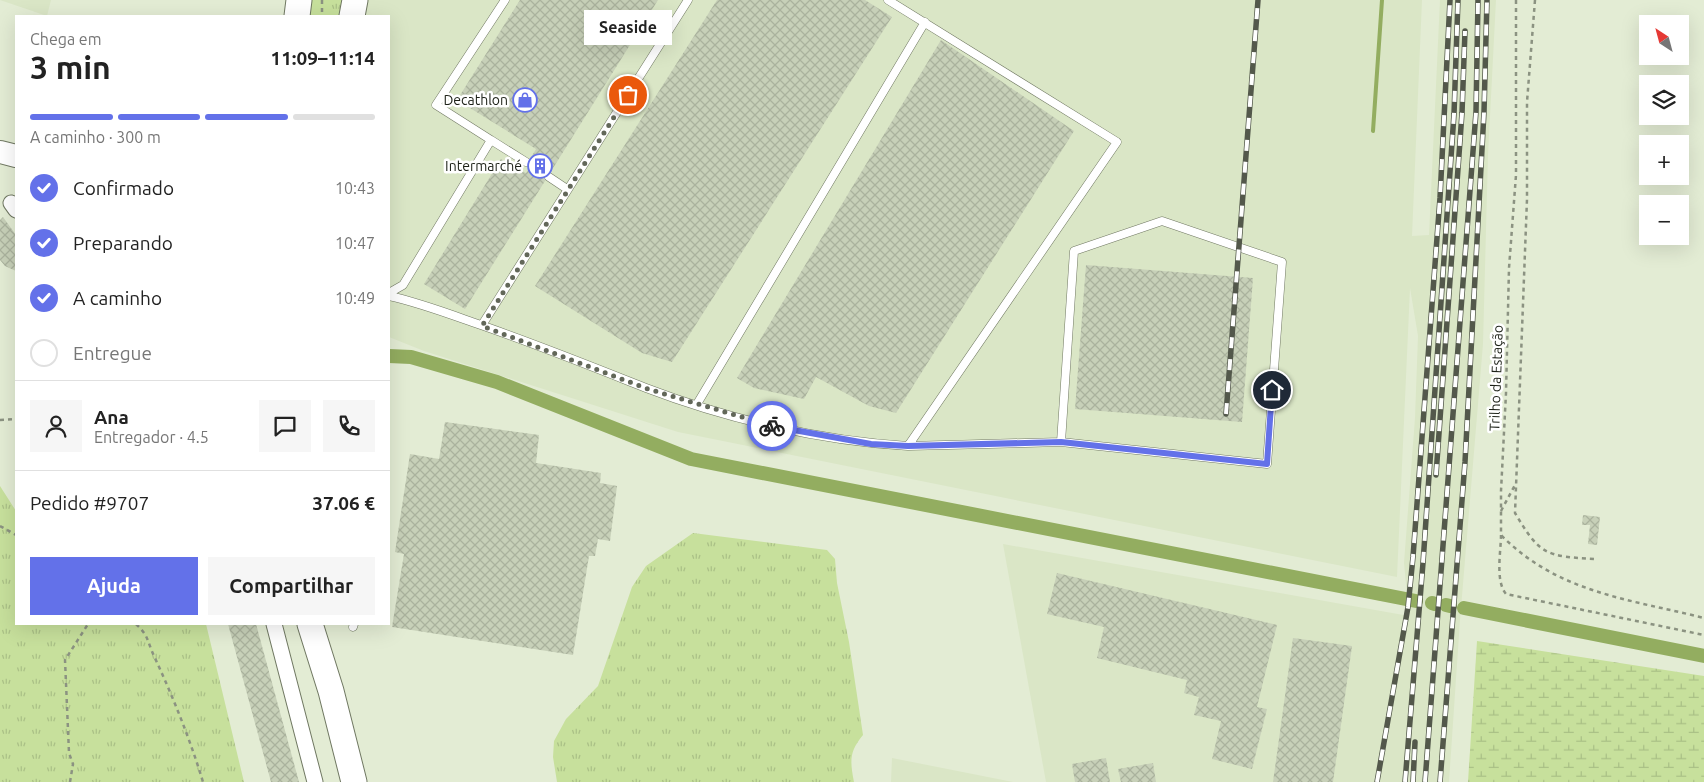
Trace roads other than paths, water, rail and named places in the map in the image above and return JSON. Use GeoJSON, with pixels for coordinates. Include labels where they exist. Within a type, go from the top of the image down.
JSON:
{"type":"FeatureCollection","features":[{"type":"Feature","properties":{"kind":"main road"},"geometry":{"type":"LineString","coordinates":[[297,15],[299,0]]}},
{"type":"Feature","properties":{"kind":"main road"},"geometry":{"type":"LineString","coordinates":[[352,15],[355,0]]}},
{"type":"Feature","properties":{"kind":"main road"},"geometry":{"type":"LineString","coordinates":[[0,152],[15,156]]}},
{"type":"Feature","properties":{"kind":"main road"},"geometry":{"type":"LineString","coordinates":[[310,625],[331,691],[354,782]]}},
{"type":"Feature","properties":{"kind":"street"},"geometry":{"type":"LineString","coordinates":[[276,625],[315,782]]}},
{"type":"Feature","properties":{"kind":"lane"},"geometry":{"type":"LineString","coordinates":[[505,0],[436,105],[526,162]]}},
{"type":"Feature","properties":{"kind":"lane"},"geometry":{"type":"LineString","coordinates":[[482,326],[688,0]]}},
{"type":"Feature","properties":{"kind":"lane"},"geometry":{"type":"LineString","coordinates":[[888,0],[1117,142],[908,446]]}},
{"type":"Feature","properties":{"kind":"lane"},"geometry":{"type":"LineString","coordinates":[[697,404],[925,22]]}},
{"type":"Feature","properties":{"kind":"lane"},"geometry":{"type":"LineString","coordinates":[[390,293],[403,286],[491,140]]}},
{"type":"Feature","properties":{"kind":"lane"},"geometry":{"type":"LineString","coordinates":[[549,177],[568,189]]}},
{"type":"Feature","properties":{"kind":"lane"},"geometry":{"type":"LineString","coordinates":[[390,294],[482,326],[648,389],[763,425],[871,444],[908,446],[1061,442],[1267,464],[1282,262],[1162,221],[1074,251],[1061,442]]}},
{"type":"Feature","properties":{"kind":"waterway"},"geometry":{"type":"LineString","coordinates":[[1373,131],[1382,0]]}},
{"type":"Feature","properties":{"kind":"waterway"},"geometry":{"type":"LineString","coordinates":[[390,356],[411,357],[497,382],[691,459],[1416,601]]}},
{"type":"Feature","properties":{"kind":"waterway"},"geometry":{"type":"LineString","coordinates":[[1446,605],[1450,606]]}},
{"type":"Feature","properties":{"kind":"waterway"},"geometry":{"type":"LineString","coordinates":[[1464,608],[1704,656]]}},
{"type":"Feature","properties":{"kind":"railway"},"geometry":{"type":"LineString","coordinates":[[1226,414],[1258,0]]}},
{"type":"Feature","properties":{"kind":"railway"},"geometry":{"type":"LineString","coordinates":[[1377,782],[1408,607],[1413,557],[1440,198],[1450,0]]}},
{"type":"Feature","properties":{"kind":"railway"},"geometry":{"type":"LineString","coordinates":[[1405,782],[1423,563],[1454,114],[1458,0]]}},
{"type":"Feature","properties":{"kind":"railway"},"geometry":{"type":"LineString","coordinates":[[1425,782],[1476,112],[1478,0]]}},
{"type":"Feature","properties":{"kind":"railway"},"geometry":{"type":"LineString","coordinates":[[1440,782],[1465,462],[1484,112],[1487,0]]}},
{"type":"Feature","properties":{"kind":"railway"},"geometry":{"type":"LineString","coordinates":[[1436,475],[1462,113],[1465,31]]}},
{"type":"Feature","properties":{"kind":"railway"},"geometry":{"type":"LineString","coordinates":[[1413,782],[1415,742]]}},
{"type":"Feature","properties":{"kind":"place","name":"Seaside"},"geometry":{"type":"Point","coordinates":[628,95]}},
{"type":"Feature","properties":{"kind":"place","name":"Decathlon"},"geometry":{"type":"Point","coordinates":[525,100]}},
{"type":"Feature","properties":{"kind":"place","name":"Intermarché"},"geometry":{"type":"Point","coordinates":[540,166]}}]}
